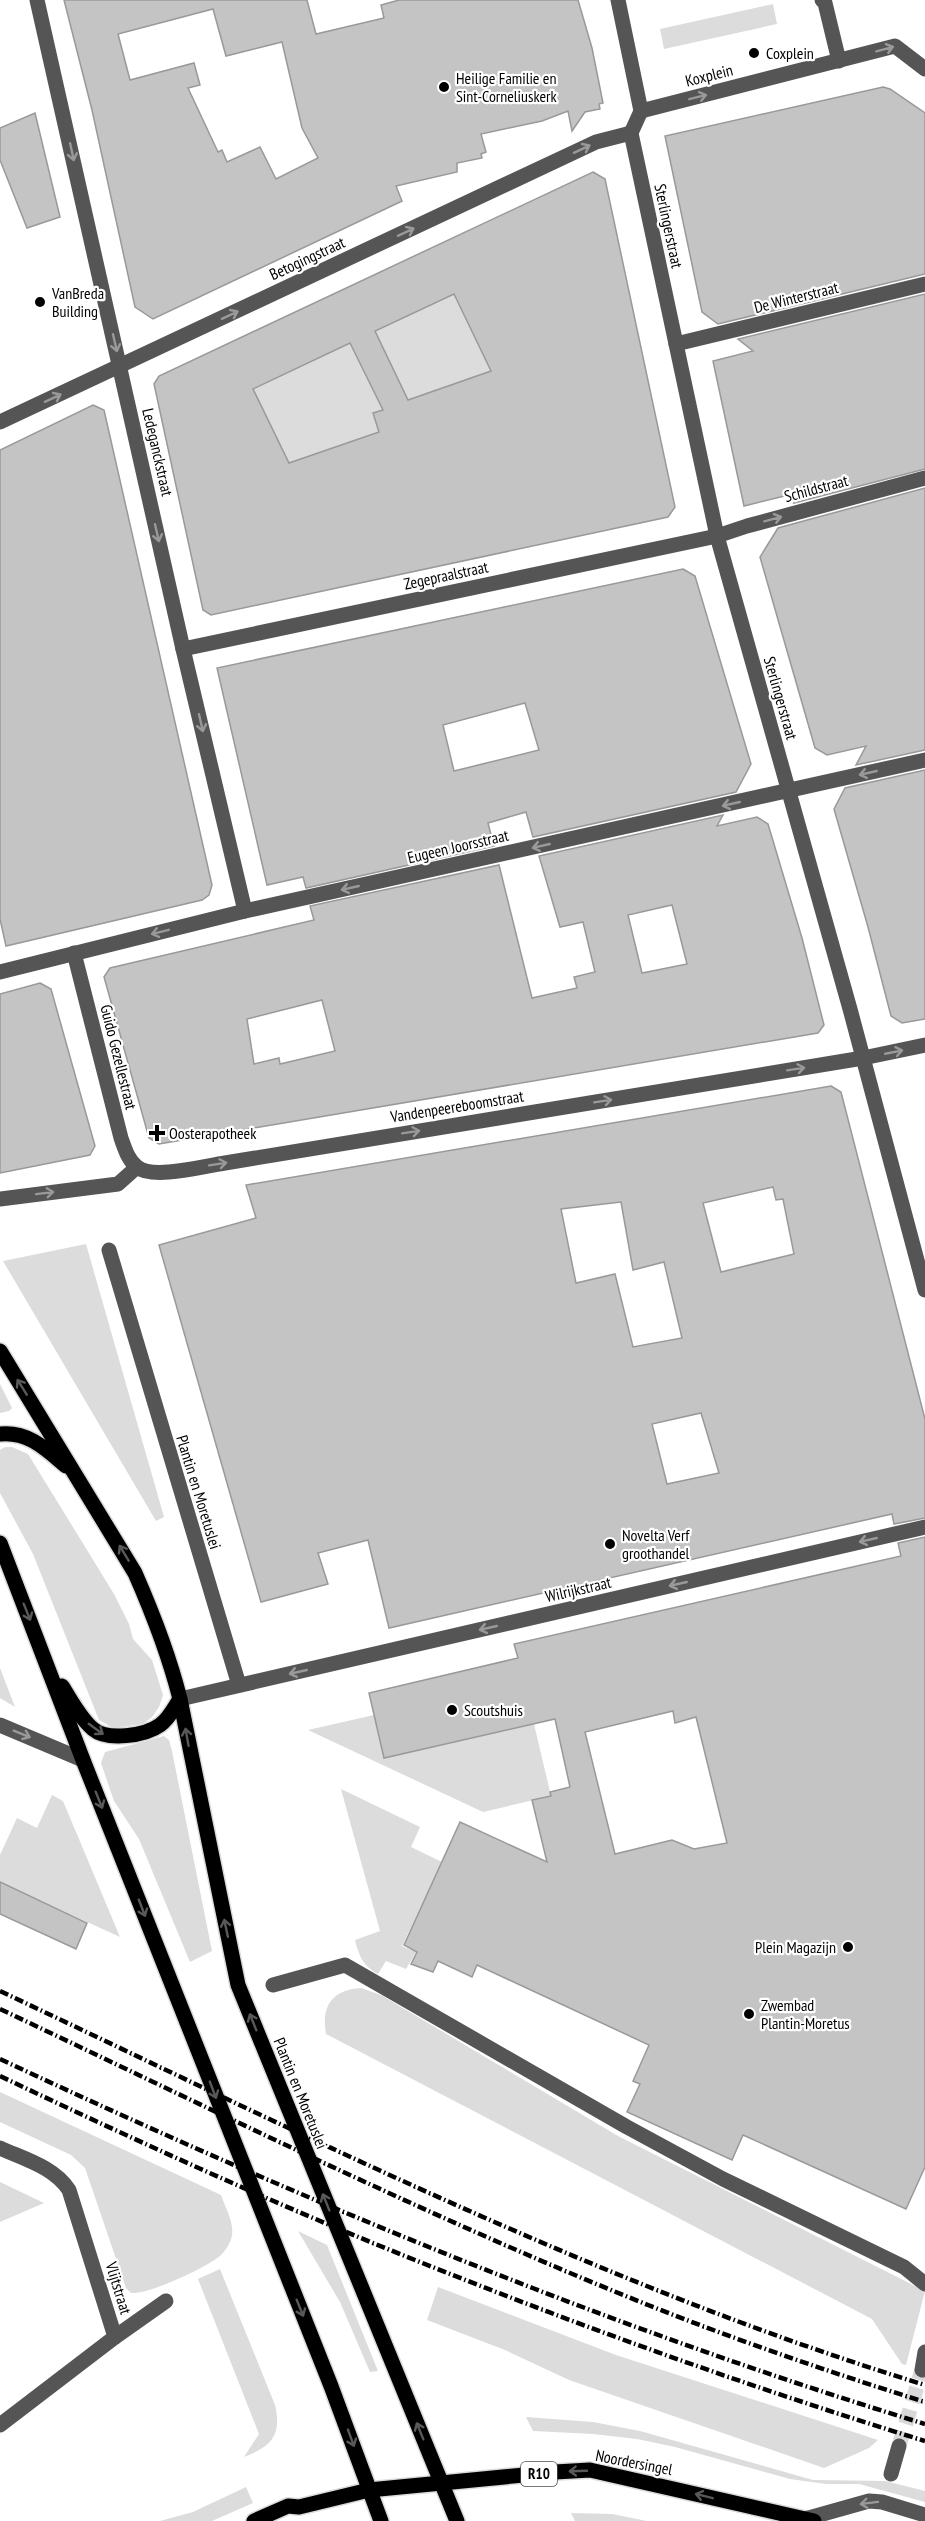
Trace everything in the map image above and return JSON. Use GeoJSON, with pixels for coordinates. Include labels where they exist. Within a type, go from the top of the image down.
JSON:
{"type":"FeatureCollection","features":[{"type":"Feature","properties":{"kind":"main road","name":"Plantin en Moretuslei"},"geometry":{"type":"LineString","coordinates":[[0,1351],[135,1573],[152,1611],[180,1699],[238,1985],[457,2521]]}},
{"type":"Feature","properties":{"kind":"main road"},"geometry":{"type":"LineString","coordinates":[[0,1434],[10,1433],[27,1437],[42,1445],[77,1476]]}},
{"type":"Feature","properties":{"kind":"main road"},"geometry":{"type":"LineString","coordinates":[[0,1544],[331,2386],[381,2521]]}},
{"type":"Feature","properties":{"kind":"main road"},"geometry":{"type":"LineString","coordinates":[[49,1666],[85,1720],[102,1735],[112,1737],[151,1730],[167,1719],[180,1699]]}},
{"type":"Feature","properties":{"kind":"main road","name":"Noordersingel"},"geometry":{"type":"LineString","coordinates":[[443,2485],[590,2470],[810,2520]]}},
{"type":"Feature","properties":{"kind":"main road","name":"R10"},"geometry":{"type":"LineString","coordinates":[[254,2521],[288,2506],[299,2507],[369,2490],[443,2485]]}},
{"type":"Feature","properties":{"kind":"street","name":"Ledeganckstraat"},"geometry":{"type":"LineString","coordinates":[[37,0],[183,649],[245,911]]}},
{"type":"Feature","properties":{"kind":"street"},"geometry":{"type":"LineString","coordinates":[[618,0],[641,111],[631,133]]}},
{"type":"Feature","properties":{"kind":"street"},"geometry":{"type":"LineString","coordinates":[[824,4],[839,61]]}},
{"type":"Feature","properties":{"kind":"street","name":"Koxplein"},"geometry":{"type":"LineString","coordinates":[[641,111],[895,46],[925,69]]}},
{"type":"Feature","properties":{"kind":"street","name":"Betogingstraat"},"geometry":{"type":"LineString","coordinates":[[0,422],[596,142],[631,133]]}},
{"type":"Feature","properties":{"kind":"street","name":"Sterlingerstraat"},"geometry":{"type":"LineString","coordinates":[[631,133],[717,536],[863,1058],[925,1290]]}},
{"type":"Feature","properties":{"kind":"street","name":"De Winterstraat"},"geometry":{"type":"LineString","coordinates":[[676,344],[925,284]]}},
{"type":"Feature","properties":{"kind":"street","name":"Schildstraat"},"geometry":{"type":"LineString","coordinates":[[717,536],[925,478]]}},
{"type":"Feature","properties":{"kind":"street","name":"Zegepraalstraat"},"geometry":{"type":"LineString","coordinates":[[183,649],[717,536]]}},
{"type":"Feature","properties":{"kind":"street","name":"Eugeen Joorsstraat"},"geometry":{"type":"LineString","coordinates":[[0,972],[245,911],[925,760]]}},
{"type":"Feature","properties":{"kind":"street","name":"Guido Gezellestraat"},"geometry":{"type":"LineString","coordinates":[[74,953],[121,1138],[127,1155],[137,1167]]}},
{"type":"Feature","properties":{"kind":"street","name":"Vandenpeereboomstraat"},"geometry":{"type":"LineString","coordinates":[[137,1167],[147,1172],[160,1173],[863,1058],[925,1045]]}},
{"type":"Feature","properties":{"kind":"street"},"geometry":{"type":"LineString","coordinates":[[0,1199],[118,1184],[137,1167]]}},
{"type":"Feature","properties":{"kind":"street","name":"Plantin en Moretuslei"},"geometry":{"type":"LineString","coordinates":[[109,1250],[239,1685]]}},
{"type":"Feature","properties":{"kind":"street","name":"Wilrijkstraat"},"geometry":{"type":"LineString","coordinates":[[239,1685],[925,1527]]}},
{"type":"Feature","properties":{"kind":"street"},"geometry":{"type":"LineString","coordinates":[[180,1699],[239,1685]]}},
{"type":"Feature","properties":{"kind":"street"},"geometry":{"type":"LineString","coordinates":[[0,1725],[83,1760]]}},
{"type":"Feature","properties":{"kind":"street"},"geometry":{"type":"LineString","coordinates":[[273,1985],[345,1965],[627,2127],[723,2179],[904,2267],[925,2283]]}},
{"type":"Feature","properties":{"kind":"street","name":"Vlijtstraat"},"geometry":{"type":"LineString","coordinates":[[0,2148],[50,2171],[64,2181],[75,2201],[115,2337],[0,2425]]}},
{"type":"Feature","properties":{"kind":"street"},"geometry":{"type":"LineString","coordinates":[[115,2337],[166,2301]]}},
{"type":"Feature","properties":{"kind":"street"},"geometry":{"type":"LineString","coordinates":[[922,2370],[925,2352]]}},
{"type":"Feature","properties":{"kind":"street"},"geometry":{"type":"LineString","coordinates":[[891,2474],[899,2446]]}},
{"type":"Feature","properties":{"kind":"street"},"geometry":{"type":"LineString","coordinates":[[810,2520],[869,2501],[882,2502],[925,2515]]}},
{"type":"Feature","properties":{"kind":"shaded area"},"geometry":{"type":"Polygon","coordinates":[[[773,4],[777,24],[664,49],[660,29],[773,4]]]}},
{"type":"Feature","properties":{"kind":"shaded area"},"geometry":{"type":"Polygon","coordinates":[[[455,294],[491,371],[408,400],[375,331],[455,294]]]}},
{"type":"Feature","properties":{"kind":"shaded area"},"geometry":{"type":"Polygon","coordinates":[[[350,343],[383,410],[373,414],[379,432],[289,463],[253,389],[350,343]]]}},
{"type":"Feature","properties":{"kind":"shaded area"},"geometry":{"type":"Polygon","coordinates":[[[86,1244],[164,1517],[156,1521],[3,1261],[86,1244]]]}},
{"type":"Feature","properties":{"kind":"shaded area"},"geometry":{"type":"Polygon","coordinates":[[[0,1384],[12,1408],[0,1413],[0,1384]]]}},
{"type":"Feature","properties":{"kind":"shaded area"},"geometry":{"type":"Polygon","coordinates":[[[12,1447],[28,1454],[114,1594],[129,1624],[133,1639],[152,1660],[163,1695],[159,1707],[143,1724],[113,1728],[99,1720],[33,1554],[0,1493],[0,1450],[12,1447]]]}},
{"type":"Feature","properties":{"kind":"shaded area"},"geometry":{"type":"Polygon","coordinates":[[[0,1668],[15,1707],[0,1698],[0,1668]]]}},
{"type":"Feature","properties":{"kind":"shaded area"},"geometry":{"type":"Polygon","coordinates":[[[374,1715],[384,1758],[534,1724],[551,1796],[483,1812],[308,1730],[374,1715]]]}},
{"type":"Feature","properties":{"kind":"shaded area"},"geometry":{"type":"Polygon","coordinates":[[[164,1736],[169,1740],[172,1751],[212,1951],[190,1962],[139,1839],[114,1801],[101,1763],[105,1752],[164,1736]]]}},
{"type":"Feature","properties":{"kind":"shaded area"},"geometry":{"type":"Polygon","coordinates":[[[341,1789],[420,1827],[411,1847],[442,1862],[402,1946],[416,1952],[406,1969],[386,1961],[378,1974],[365,1964],[358,1951],[355,1940],[380,1931],[341,1789]]]}},
{"type":"Feature","properties":{"kind":"shaded area"},"geometry":{"type":"Polygon","coordinates":[[[52,1795],[63,1801],[120,1937],[0,1882],[0,1855],[17,1818],[37,1828],[52,1795]]]}},
{"type":"Feature","properties":{"kind":"shaded area"},"geometry":{"type":"Polygon","coordinates":[[[361,1988],[381,1995],[618,2136],[925,2291],[906,2365],[902,2364],[872,2319],[326,2034],[325,2015],[331,2001],[343,1992],[361,1988]]]}},
{"type":"Feature","properties":{"kind":"shaded area"},"geometry":{"type":"Polygon","coordinates":[[[0,2092],[221,2195],[232,2230],[226,2248],[214,2260],[191,2273],[150,2290],[131,2293],[126,2288],[85,2168],[71,2155],[0,2122],[0,2092]]]}},
{"type":"Feature","properties":{"kind":"shaded area"},"geometry":{"type":"Polygon","coordinates":[[[0,2182],[44,2203],[0,2222],[0,2182]]]}},
{"type":"Feature","properties":{"kind":"shaded area"},"geometry":{"type":"Polygon","coordinates":[[[298,2231],[327,2245],[378,2371],[370,2372],[340,2302],[298,2231]]]}},
{"type":"Feature","properties":{"kind":"shaded area"},"geometry":{"type":"Polygon","coordinates":[[[220,2269],[277,2415],[276,2432],[273,2438],[262,2448],[244,2457],[259,2434],[198,2279],[220,2269]]]}},
{"type":"Feature","properties":{"kind":"shaded area"},"geometry":{"type":"Polygon","coordinates":[[[438,2287],[616,2355],[878,2440],[869,2448],[824,2468],[569,2380],[505,2350],[427,2320],[438,2287]]]}},
{"type":"Feature","properties":{"kind":"shaded area"},"geometry":{"type":"Polygon","coordinates":[[[526,2417],[593,2422],[640,2431],[813,2480],[885,2481],[925,2491],[925,2502],[859,2484],[826,2484],[790,2479],[675,2447],[637,2439],[533,2431],[526,2417]]]}},
{"type":"Feature","properties":{"kind":"shaded area"},"geometry":{"type":"Polygon","coordinates":[[[246,2487],[253,2503],[212,2521],[160,2521],[193,2512],[246,2487]]]}},
{"type":"Feature","properties":{"kind":"shaded area"},"geometry":{"type":"Polygon","coordinates":[[[571,2513],[612,2514],[647,2521],[575,2521],[571,2513]]]}},
{"type":"Feature","properties":{"kind":"building"},"geometry":{"type":"Polygon","coordinates":[[[64,0],[307,0],[316,34],[384,18],[381,5],[399,0],[578,0],[592,48],[603,103],[599,104],[600,109],[585,112],[572,131],[568,111],[542,121],[481,134],[486,152],[481,154],[482,158],[457,163],[457,172],[396,186],[402,201],[153,319],[135,307],[92,110],[64,0]],[[213,9],[118,34],[130,80],[194,63],[200,85],[188,88],[218,152],[222,150],[227,162],[260,147],[276,179],[318,158],[302,128],[282,42],[226,56],[213,9]]]}},
{"type":"Feature","properties":{"kind":"building"},"geometry":{"type":"Polygon","coordinates":[[[883,87],[890,89],[925,113],[925,274],[718,324],[702,312],[665,136],[883,87]]]}},
{"type":"Feature","properties":{"kind":"building"},"geometry":{"type":"Polygon","coordinates":[[[35,113],[60,217],[27,228],[0,160],[0,128],[35,113]]]}},
{"type":"Feature","properties":{"kind":"building"},"geometry":{"type":"Polygon","coordinates":[[[593,172],[605,179],[675,507],[668,517],[211,615],[203,610],[154,384],[159,376],[593,172]],[[454,294],[375,331],[408,400],[491,371],[454,294]],[[350,343],[253,389],[289,463],[379,432],[373,413],[383,410],[350,343]]]}},
{"type":"Feature","properties":{"kind":"building"},"geometry":{"type":"Polygon","coordinates":[[[925,294],[925,469],[794,503],[801,492],[744,506],[713,361],[753,351],[738,339],[925,294]]]}},
{"type":"Feature","properties":{"kind":"building"},"geometry":{"type":"Polygon","coordinates":[[[93,405],[104,410],[212,885],[209,895],[202,900],[6,946],[0,919],[0,450],[93,405]]]}},
{"type":"Feature","properties":{"kind":"building"},"geometry":{"type":"Polygon","coordinates":[[[925,488],[925,750],[856,765],[866,746],[827,755],[815,748],[760,557],[778,528],[925,488]]]}},
{"type":"Feature","properties":{"kind":"building"},"geometry":{"type":"Polygon","coordinates":[[[683,569],[695,576],[751,764],[736,792],[533,837],[526,812],[488,823],[494,846],[306,888],[303,877],[267,885],[217,668],[683,569]],[[525,703],[443,725],[454,771],[539,750],[525,703]]]}},
{"type":"Feature","properties":{"kind":"building"},"geometry":{"type":"Polygon","coordinates":[[[925,770],[925,1019],[902,1023],[891,1016],[834,809],[845,788],[925,770]]]}},
{"type":"Feature","properties":{"kind":"building"},"geometry":{"type":"Polygon","coordinates":[[[723,815],[717,826],[757,817],[768,824],[802,938],[824,1025],[818,1033],[159,1144],[149,1138],[104,977],[110,968],[314,920],[310,906],[499,865],[532,998],[577,988],[574,977],[595,972],[583,922],[560,927],[539,856],[723,815]],[[672,905],[628,915],[642,973],[687,964],[672,905]],[[322,1000],[247,1019],[254,1064],[279,1058],[280,1064],[335,1051],[322,1000]]]}},
{"type":"Feature","properties":{"kind":"building"},"geometry":{"type":"Polygon","coordinates":[[[40,983],[51,989],[95,1146],[90,1155],[0,1173],[0,994],[40,983]]]}},
{"type":"Feature","properties":{"kind":"building"},"geometry":{"type":"Polygon","coordinates":[[[831,1086],[841,1092],[925,1419],[925,1518],[894,1524],[892,1514],[389,1628],[368,1540],[318,1553],[328,1584],[261,1602],[159,1245],[256,1218],[246,1185],[831,1086]],[[773,1187],[703,1203],[721,1272],[794,1254],[783,1199],[776,1200],[773,1187]],[[621,1202],[561,1209],[576,1283],[615,1274],[633,1347],[682,1338],[664,1262],[633,1270],[621,1202]],[[701,1413],[652,1424],[667,1484],[719,1473],[701,1413]]]}},
{"type":"Feature","properties":{"kind":"building"},"geometry":{"type":"Polygon","coordinates":[[[925,1537],[925,2167],[906,2209],[743,2135],[732,2160],[627,2112],[640,2084],[633,2081],[649,2045],[477,1965],[472,1977],[438,1961],[433,1972],[411,1964],[417,1952],[404,1945],[460,1822],[547,1862],[532,1800],[551,1796],[550,1792],[570,1787],[555,1719],[384,1758],[369,1693],[518,1658],[514,1644],[901,1556],[898,1543],[925,1537]],[[673,1711],[585,1732],[615,1854],[672,1840],[694,1849],[727,1843],[696,1717],[675,1723],[673,1711]]]}},
{"type":"Feature","properties":{"kind":"building"},"geometry":{"type":"Polygon","coordinates":[[[0,1882],[87,1923],[76,1949],[0,1914],[0,1882]]]}},
{"type":"Feature","properties":{"kind":"tunnel"},"geometry":{"type":"LineString","coordinates":[[899,2446],[922,2370]]}},
{"type":"Feature","properties":{"kind":"railway"},"geometry":{"type":"LineString","coordinates":[[0,1991],[341,2153],[571,2255],[806,2346],[925,2385]]}},
{"type":"Feature","properties":{"kind":"railway"},"geometry":{"type":"LineString","coordinates":[[0,2009],[322,2162],[566,2271],[751,2344],[925,2402]]}},
{"type":"Feature","properties":{"kind":"railway"},"geometry":{"type":"LineString","coordinates":[[0,2059],[227,2162],[456,2258],[689,2346],[925,2424]]}},
{"type":"Feature","properties":{"kind":"railway"},"geometry":{"type":"LineString","coordinates":[[0,2076],[216,2176],[435,2268],[678,2359],[925,2441]]}},
{"type":"Feature","properties":{"kind":"place","name":"Coxplein"},"geometry":{"type":"Point","coordinates":[754,53]}},
{"type":"Feature","properties":{"kind":"place","name":"Heilige Familie en Sint-Corneliuskerk"},"geometry":{"type":"Point","coordinates":[444,87]}},
{"type":"Feature","properties":{"kind":"place","name":"VanBreda Building"},"geometry":{"type":"Point","coordinates":[40,302]}},
{"type":"Feature","properties":{"kind":"place","name":"Oosterapotheek"},"geometry":{"type":"Point","coordinates":[157,1133]}},
{"type":"Feature","properties":{"kind":"place","name":"Novelta Verf groothandel"},"geometry":{"type":"Point","coordinates":[610,1544]}},
{"type":"Feature","properties":{"kind":"place","name":"Scoutshuis"},"geometry":{"type":"Point","coordinates":[452,1710]}},
{"type":"Feature","properties":{"kind":"place","name":"Plein Magazijn"},"geometry":{"type":"Point","coordinates":[848,1947]}},
{"type":"Feature","properties":{"kind":"place","name":"Zwembad Plantin-Moretus"},"geometry":{"type":"Point","coordinates":[749,2014]}}]}
